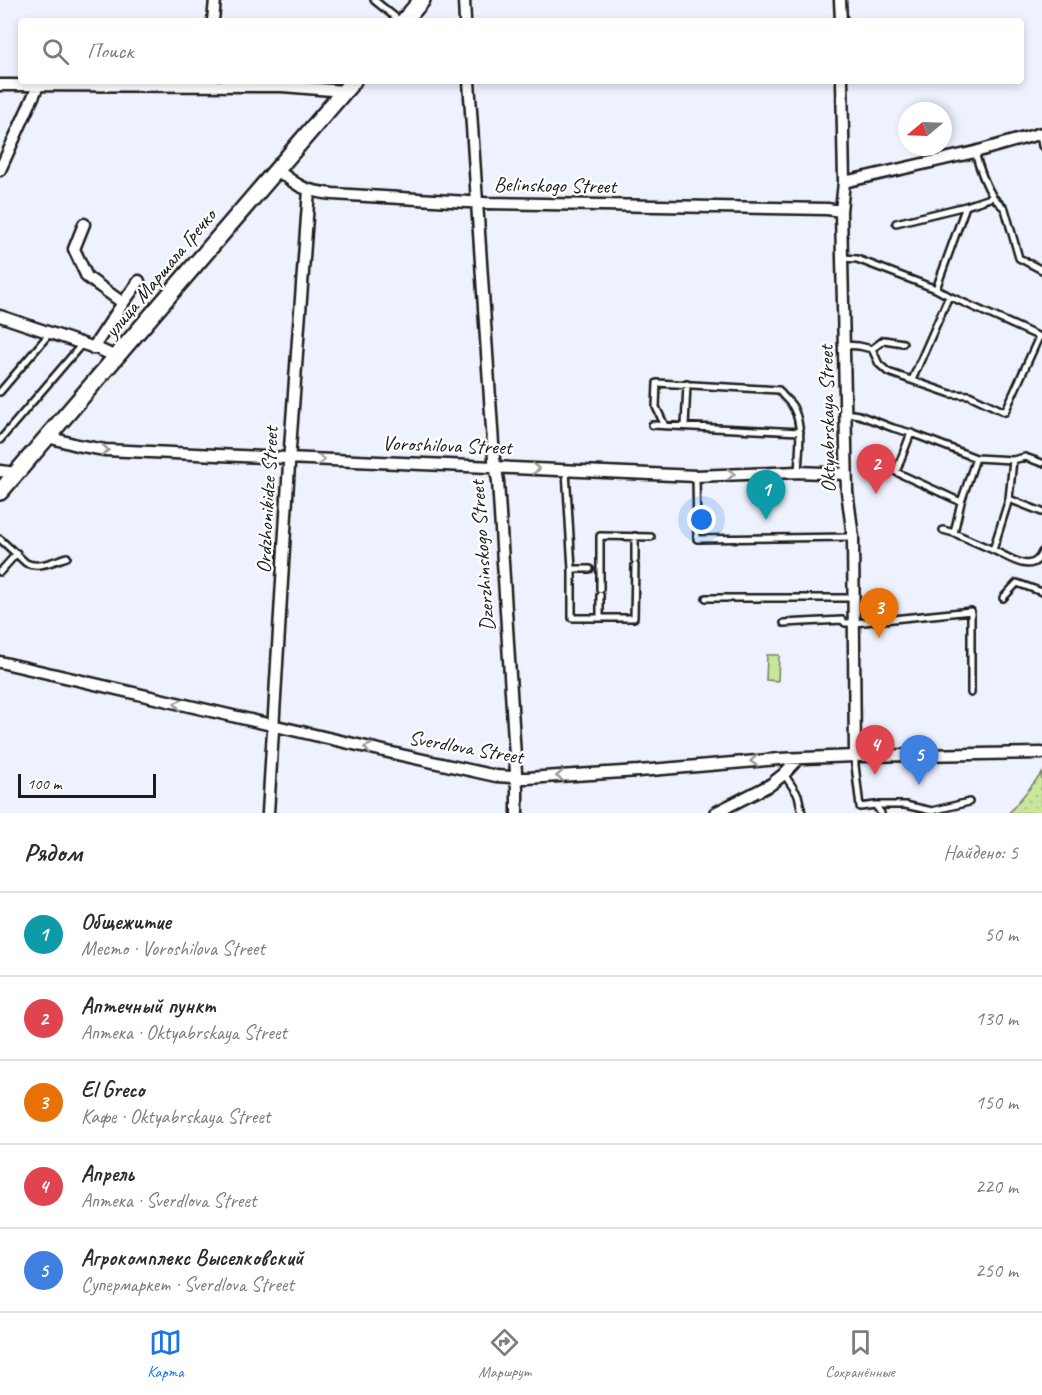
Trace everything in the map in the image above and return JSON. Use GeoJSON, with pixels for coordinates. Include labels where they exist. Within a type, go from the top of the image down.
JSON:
{"type":"FeatureCollection","features":[{"type":"Feature","properties":{"kind":"main road"},"geometry":{"type":"LineString","coordinates":[[405,18],[422,0]]}},
{"type":"Feature","properties":{"kind":"main road","name":"улица Маршала Гречко"},"geometry":{"type":"LineString","coordinates":[[0,492],[4,470],[48,436],[348,86]]}},
{"type":"Feature","properties":{"kind":"street"},"geometry":{"type":"LineString","coordinates":[[213,18],[215,0]]}},
{"type":"Feature","properties":{"kind":"street"},"geometry":{"type":"LineString","coordinates":[[464,0],[465,18]]}},
{"type":"Feature","properties":{"kind":"street"},"geometry":{"type":"LineString","coordinates":[[840,0],[841,18]]}},
{"type":"Feature","properties":{"kind":"street"},"geometry":{"type":"LineString","coordinates":[[0,85],[134,84]]}},
{"type":"Feature","properties":{"kind":"street"},"geometry":{"type":"LineString","coordinates":[[215,84],[348,86]]}},
{"type":"Feature","properties":{"kind":"street","name":"Dzerzhinskogo Street"},"geometry":{"type":"LineString","coordinates":[[469,84],[495,467],[498,481],[517,813]]}},
{"type":"Feature","properties":{"kind":"street","name":"Oktyabrskaya Street"},"geometry":{"type":"LineString","coordinates":[[842,84],[844,182],[841,211],[846,474],[853,537],[855,756]]}},
{"type":"Feature","properties":{"kind":"street"},"geometry":{"type":"LineString","coordinates":[[0,170],[38,86]]}},
{"type":"Feature","properties":{"kind":"street"},"geometry":{"type":"LineString","coordinates":[[844,182],[975,152],[1041,133]]}},
{"type":"Feature","properties":{"kind":"street","name":"Belinskogo Street"},"geometry":{"type":"LineString","coordinates":[[276,169],[300,187],[333,194],[477,203],[841,211]]}},
{"type":"Feature","properties":{"kind":"street","name":"Ordzhonikidze Street"},"geometry":{"type":"LineString","coordinates":[[268,813],[289,458],[309,190]]}},
{"type":"Feature","properties":{"kind":"street"},"geometry":{"type":"LineString","coordinates":[[84,224],[74,249],[87,277],[123,303]]}},
{"type":"Feature","properties":{"kind":"street"},"geometry":{"type":"LineString","coordinates":[[93,348],[139,281]]}},
{"type":"Feature","properties":{"kind":"street"},"geometry":{"type":"LineString","coordinates":[[0,316],[116,357]]}},
{"type":"Feature","properties":{"kind":"street","name":"Voroshilova Street"},"geometry":{"type":"LineString","coordinates":[[48,436],[105,450],[696,476],[798,472],[846,474]]}},
{"type":"Feature","properties":{"kind":"street","name":"Sverdlova Street"},"geometry":{"type":"LineString","coordinates":[[0,662],[476,772],[515,778],[855,756],[1042,753]]}},
{"type":"Feature","properties":{"kind":"street"},"geometry":{"type":"LineString","coordinates":[[715,813],[770,785],[798,759]]}},
{"type":"Feature","properties":{"kind":"lane"},"geometry":{"type":"LineString","coordinates":[[374,0],[398,18]]}},
{"type":"Feature","properties":{"kind":"lane"},"geometry":{"type":"LineString","coordinates":[[1041,133],[1042,146]]}},
{"type":"Feature","properties":{"kind":"lane"},"geometry":{"type":"LineString","coordinates":[[975,152],[985,183],[993,197],[1005,209],[1018,258],[1042,270]]}},
{"type":"Feature","properties":{"kind":"lane"},"geometry":{"type":"LineString","coordinates":[[896,223],[993,197]]}},
{"type":"Feature","properties":{"kind":"lane"},"geometry":{"type":"LineString","coordinates":[[936,289],[966,206]]}},
{"type":"Feature","properties":{"kind":"lane"},"geometry":{"type":"LineString","coordinates":[[843,258],[857,259],[936,289],[1040,337],[1005,412],[969,395],[951,394],[888,372],[879,364],[872,349]]}},
{"type":"Feature","properties":{"kind":"lane"},"geometry":{"type":"LineString","coordinates":[[912,380],[949,296]]}},
{"type":"Feature","properties":{"kind":"lane"},"geometry":{"type":"LineString","coordinates":[[0,392],[50,333]]}},
{"type":"Feature","properties":{"kind":"lane"},"geometry":{"type":"LineString","coordinates":[[844,345],[872,349],[884,340],[903,343]]}},
{"type":"Feature","properties":{"kind":"lane"},"geometry":{"type":"LineString","coordinates":[[0,440],[82,344]]}},
{"type":"Feature","properties":{"kind":"lane"},"geometry":{"type":"LineString","coordinates":[[665,426],[656,407],[657,382],[779,390],[794,409],[800,432],[798,472]]}},
{"type":"Feature","properties":{"kind":"lane"},"geometry":{"type":"LineString","coordinates":[[685,427],[687,384]]}},
{"type":"Feature","properties":{"kind":"lane"},"geometry":{"type":"LineString","coordinates":[[846,413],[859,415],[976,458],[1013,460],[1025,457],[1042,463]]}},
{"type":"Feature","properties":{"kind":"lane"},"geometry":{"type":"LineString","coordinates":[[652,426],[800,432]]}},
{"type":"Feature","properties":{"kind":"lane"},"geometry":{"type":"LineString","coordinates":[[911,433],[896,472],[961,502]]}},
{"type":"Feature","properties":{"kind":"lane"},"geometry":{"type":"LineString","coordinates":[[954,533],[961,502],[976,458]]}},
{"type":"Feature","properties":{"kind":"lane"},"geometry":{"type":"LineString","coordinates":[[993,550],[1009,499],[1013,460]]}},
{"type":"Feature","properties":{"kind":"lane"},"geometry":{"type":"LineString","coordinates":[[566,470],[572,569],[572,618],[634,618],[635,536]]}},
{"type":"Feature","properties":{"kind":"lane"},"geometry":{"type":"LineString","coordinates":[[696,476],[697,539],[853,537]]}},
{"type":"Feature","properties":{"kind":"lane"},"geometry":{"type":"LineString","coordinates":[[1009,499],[1042,512]]}},
{"type":"Feature","properties":{"kind":"lane"},"geometry":{"type":"LineString","coordinates":[[943,530],[1025,564],[1034,563],[1040,558],[1042,552]]}},
{"type":"Feature","properties":{"kind":"lane"},"geometry":{"type":"LineString","coordinates":[[600,618],[600,536],[651,537]]}},
{"type":"Feature","properties":{"kind":"lane"},"geometry":{"type":"LineString","coordinates":[[0,539],[26,563],[35,566],[67,557]]}},
{"type":"Feature","properties":{"kind":"lane"},"geometry":{"type":"LineString","coordinates":[[0,572],[17,553]]}},
{"type":"Feature","properties":{"kind":"lane"},"geometry":{"type":"LineString","coordinates":[[572,569],[590,569]]}},
{"type":"Feature","properties":{"kind":"lane"},"geometry":{"type":"LineString","coordinates":[[1004,598],[1017,583],[1042,592]]}},
{"type":"Feature","properties":{"kind":"lane"},"geometry":{"type":"LineString","coordinates":[[706,598],[854,598]]}},
{"type":"Feature","properties":{"kind":"lane"},"geometry":{"type":"LineString","coordinates":[[784,623],[842,620],[845,623],[854,623],[971,611],[971,693]]}},
{"type":"Feature","properties":{"kind":"lane"},"geometry":{"type":"LineString","coordinates":[[855,756],[860,807],[905,805],[932,811],[969,802]]}},
{"type":"Feature","properties":{"kind":"lane"},"geometry":{"type":"LineString","coordinates":[[784,774],[798,795],[802,813]]}},
{"type":"Feature","properties":{"kind":"lane"},"geometry":{"type":"LineString","coordinates":[[875,805],[881,813]]}},
{"type":"Feature","properties":{"kind":"green space"},"geometry":{"type":"Polygon","coordinates":[[[767,655],[779,655],[778,681],[766,680],[767,655]]]}},
{"type":"Feature","properties":{"kind":"green space"},"geometry":{"type":"Polygon","coordinates":[[[1042,773],[1042,813],[1009,813],[1042,773]]]}},
{"type":"Feature","properties":{"kind":"place","name":"Аптечный пункт"},"geometry":{"type":"Point","coordinates":[876,494]}},
{"type":"Feature","properties":{"kind":"place","name":"Общежитие"},"geometry":{"type":"Point","coordinates":[766,520]}},
{"type":"Feature","properties":{"kind":"place","name":"El Greco"},"geometry":{"type":"Point","coordinates":[879,638]}},
{"type":"Feature","properties":{"kind":"place","name":"Апрель"},"geometry":{"type":"Point","coordinates":[875,775]}},
{"type":"Feature","properties":{"kind":"place","name":"Агрокомплекс Выселковский"},"geometry":{"type":"Point","coordinates":[919,785]}}]}
